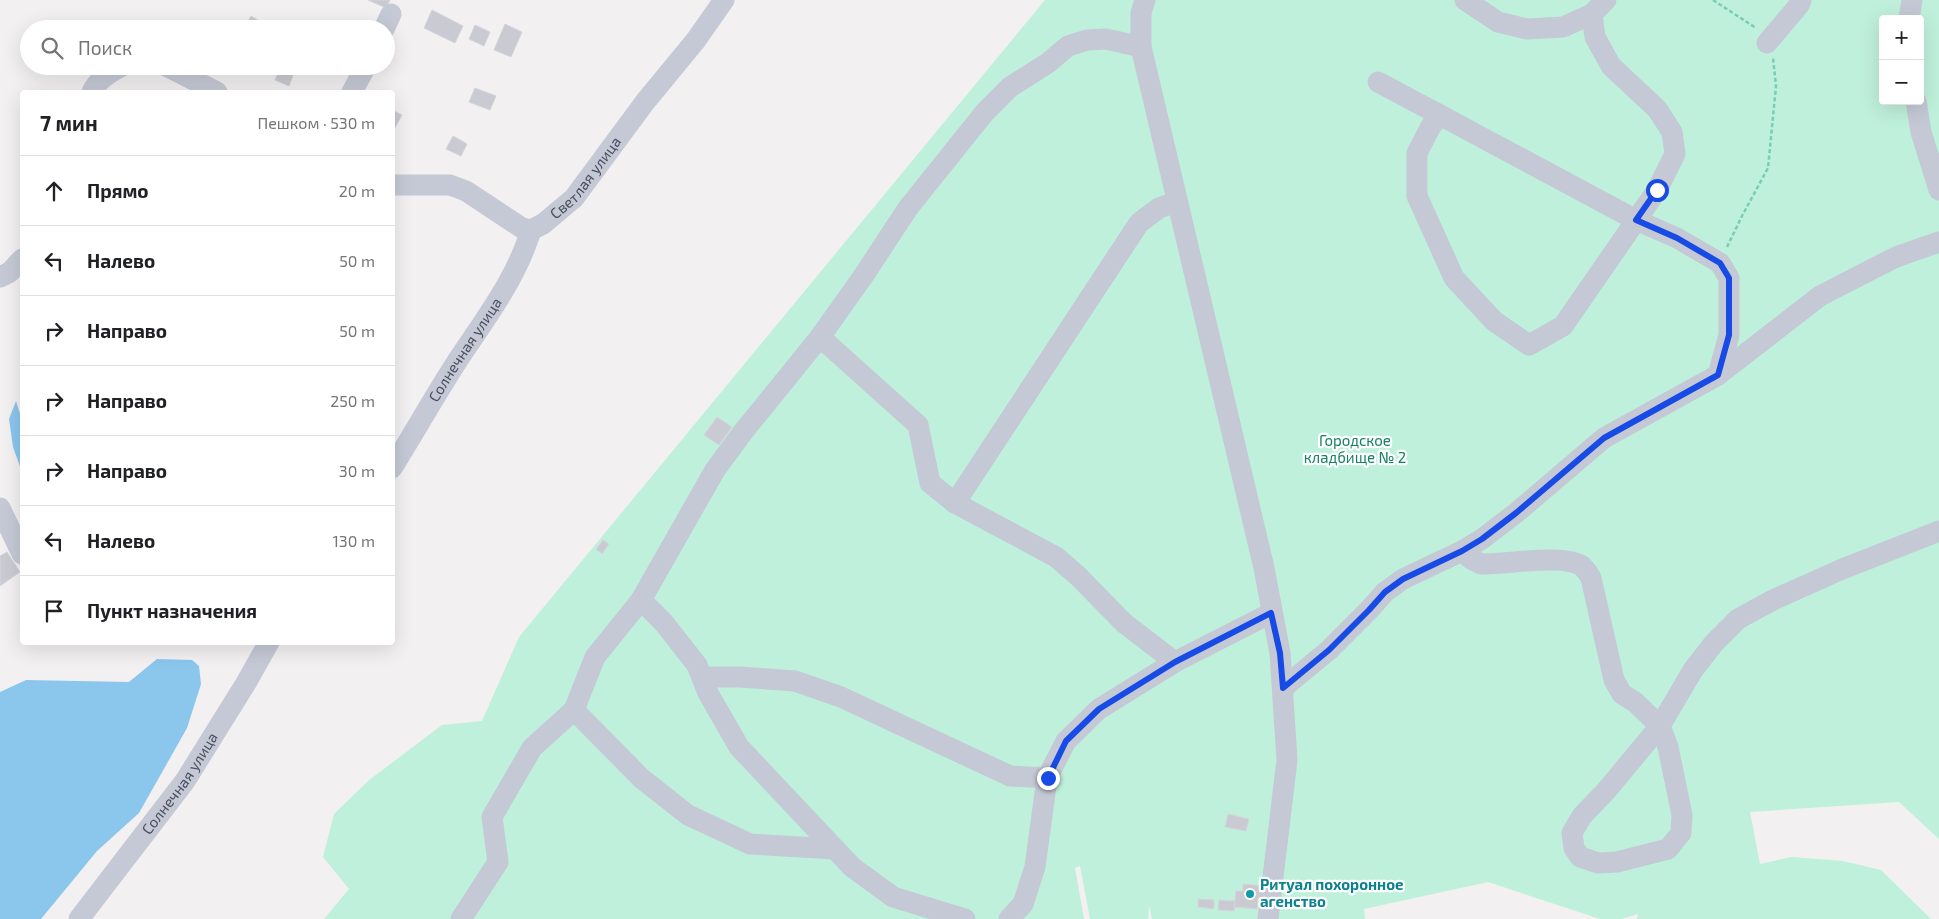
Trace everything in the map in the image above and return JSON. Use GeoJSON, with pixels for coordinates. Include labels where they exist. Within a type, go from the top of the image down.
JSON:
{"type":"FeatureCollection","features":[{"type":"Feature","properties":{"kind":"street","name":"Светлая улица"},"geometry":{"type":"LineString","coordinates":[[531,230],[543,224],[574,198],[640,108],[696,40],[724,0]]}},
{"type":"Feature","properties":{"kind":"street"},"geometry":{"type":"LineString","coordinates":[[1146,0],[1142,13],[1141,47],[1176,202],[1264,568],[1280,653],[1287,760],[1268,919]]}},
{"type":"Feature","properties":{"kind":"street"},"geometry":{"type":"LineString","coordinates":[[1465,0],[1498,22],[1527,30],[1563,27],[1599,7]]}},
{"type":"Feature","properties":{"kind":"street"},"geometry":{"type":"LineString","coordinates":[[1767,43],[1799,5],[1801,0]]}},
{"type":"Feature","properties":{"kind":"street"},"geometry":{"type":"LineString","coordinates":[[1910,15],[1912,0]]}},
{"type":"Feature","properties":{"kind":"street"},"geometry":{"type":"LineString","coordinates":[[1440,115],[1431,126],[1417,153],[1416,196],[1454,278],[1494,321],[1529,346],[1563,326],[1657,190],[1675,154],[1672,132],[1658,109],[1612,66],[1595,37],[1599,7]]}},
{"type":"Feature","properties":{"kind":"street"},"geometry":{"type":"LineString","coordinates":[[461,919],[498,862],[492,817],[532,748],[574,710],[595,657],[641,600],[715,470],[820,336],[864,275],[908,208],[985,112],[1010,87],[1048,62],[1068,46],[1087,40],[1106,39],[1141,47]]}},
{"type":"Feature","properties":{"kind":"street"},"geometry":{"type":"LineString","coordinates":[[93,90],[107,75]]}},
{"type":"Feature","properties":{"kind":"street"},"geometry":{"type":"LineString","coordinates":[[184,75],[213,90]]}},
{"type":"Feature","properties":{"kind":"street"},"geometry":{"type":"LineString","coordinates":[[353,90],[361,75]]}},
{"type":"Feature","properties":{"kind":"street"},"geometry":{"type":"LineString","coordinates":[[1378,82],[1636,220],[1677,238],[1720,263],[1729,278],[1729,335],[1718,375]]}},
{"type":"Feature","properties":{"kind":"street"},"geometry":{"type":"LineString","coordinates":[[1917,105],[1921,132],[1939,190]]}},
{"type":"Feature","properties":{"kind":"street"},"geometry":{"type":"LineString","coordinates":[[395,185],[450,185],[466,191],[522,228],[531,230]]}},
{"type":"Feature","properties":{"kind":"street"},"geometry":{"type":"LineString","coordinates":[[955,503],[1139,223],[1159,208],[1176,202]]}},
{"type":"Feature","properties":{"kind":"street","name":"Солнечная улица"},"geometry":{"type":"LineString","coordinates":[[395,463],[456,363],[502,295],[526,245],[531,230]]}},
{"type":"Feature","properties":{"kind":"street"},"geometry":{"type":"LineString","coordinates":[[1283,688],[1329,650],[1385,592],[1403,579],[1462,551],[1516,513],[1604,438],[1718,375],[1820,296],[1896,258],[1939,242]]}},
{"type":"Feature","properties":{"kind":"street"},"geometry":{"type":"LineString","coordinates":[[0,278],[10,272],[20,261]]}},
{"type":"Feature","properties":{"kind":"street"},"geometry":{"type":"LineString","coordinates":[[820,336],[918,426],[930,483],[955,503],[1056,558],[1078,576],[1124,623],[1175,662]]}},
{"type":"Feature","properties":{"kind":"street"},"geometry":{"type":"LineString","coordinates":[[0,508],[20,550]]}},
{"type":"Feature","properties":{"kind":"street"},"geometry":{"type":"LineString","coordinates":[[1462,551],[1471,560],[1481,564],[1551,560],[1571,562],[1582,566],[1592,578],[1614,680],[1622,694],[1634,702],[1660,726],[1668,747],[1682,815],[1681,833],[1668,850],[1618,862],[1598,863],[1580,857],[1574,848],[1572,833],[1582,816],[1611,785],[1660,726],[1698,663],[1714,643],[1738,619],[1773,600],[1832,574],[1939,531]]}},
{"type":"Feature","properties":{"kind":"street"},"geometry":{"type":"LineString","coordinates":[[641,600],[664,623],[691,658],[702,677],[708,693],[739,747],[852,867],[893,896],[965,919]]}},
{"type":"Feature","properties":{"kind":"street"},"geometry":{"type":"LineString","coordinates":[[1009,919],[1023,904],[1035,867],[1048,778],[1066,741],[1099,709],[1175,662],[1271,613]]}},
{"type":"Feature","properties":{"kind":"street","name":"Солнечная улица"},"geometry":{"type":"LineString","coordinates":[[80,919],[185,781],[267,645]]}},
{"type":"Feature","properties":{"kind":"street"},"geometry":{"type":"LineString","coordinates":[[702,677],[740,676],[796,681],[841,697],[1010,776],[1048,778]]}},
{"type":"Feature","properties":{"kind":"street"},"geometry":{"type":"LineString","coordinates":[[574,710],[641,778],[688,815],[750,844],[835,849]]}},
{"type":"Feature","properties":{"kind":"path"},"geometry":{"type":"LineString","coordinates":[[1713,0],[1756,28],[1767,43],[1772,51],[1776,86],[1768,168],[1742,216],[1720,263]]}},
{"type":"Feature","properties":{"kind":"green space","name":"Городское кладбище № 2"},"geometry":{"type":"Polygon","coordinates":[[[1045,0],[1939,0],[1939,839],[1899,802],[1750,812],[1760,864],[1791,857],[1843,861],[1881,870],[1931,919],[1637,919],[1638,914],[1622,919],[1600,919],[1488,882],[1364,909],[1365,919],[1152,919],[1149,906],[1148,919],[1090,919],[1080,866],[1075,868],[1084,919],[324,919],[349,889],[323,857],[334,814],[368,781],[442,725],[482,721],[519,637],[1045,0]]]}},
{"type":"Feature","properties":{"kind":"water"},"geometry":{"type":"Polygon","coordinates":[[[16,401],[20,414],[20,466],[13,447],[9,419],[16,401]]]}},
{"type":"Feature","properties":{"kind":"water"},"geometry":{"type":"Polygon","coordinates":[[[157,659],[192,660],[199,666],[201,684],[187,728],[139,813],[97,851],[41,919],[0,919],[0,692],[26,680],[129,682],[157,659]]]}},
{"type":"Feature","properties":{"kind":"building"},"geometry":{"type":"Polygon","coordinates":[[[368,0],[390,0],[386,8],[368,0]]]}},
{"type":"Feature","properties":{"kind":"building"},"geometry":{"type":"Polygon","coordinates":[[[432,10],[463,26],[455,43],[424,28],[432,10]]]}},
{"type":"Feature","properties":{"kind":"building"},"geometry":{"type":"Polygon","coordinates":[[[251,16],[258,20],[249,20],[251,16]]]}},
{"type":"Feature","properties":{"kind":"building"},"geometry":{"type":"Polygon","coordinates":[[[505,24],[522,32],[511,57],[494,50],[505,24]]]}},
{"type":"Feature","properties":{"kind":"building"},"geometry":{"type":"Polygon","coordinates":[[[475,25],[490,32],[484,46],[469,39],[475,25]]]}},
{"type":"Feature","properties":{"kind":"building"},"geometry":{"type":"Polygon","coordinates":[[[277,75],[293,75],[289,86],[275,80],[277,75]]]}},
{"type":"Feature","properties":{"kind":"building"},"geometry":{"type":"Polygon","coordinates":[[[475,88],[496,96],[490,110],[469,102],[475,88]]]}},
{"type":"Feature","properties":{"kind":"building"},"geometry":{"type":"Polygon","coordinates":[[[395,112],[402,115],[395,128],[395,112]]]}},
{"type":"Feature","properties":{"kind":"building"},"geometry":{"type":"Polygon","coordinates":[[[453,136],[467,144],[461,156],[446,149],[453,136]]]}},
{"type":"Feature","properties":{"kind":"building"},"geometry":{"type":"Polygon","coordinates":[[[717,417],[732,427],[719,445],[704,435],[717,417]]]}},
{"type":"Feature","properties":{"kind":"building"},"geometry":{"type":"Polygon","coordinates":[[[603,540],[609,544],[602,554],[596,549],[603,540]]]}},
{"type":"Feature","properties":{"kind":"building"},"geometry":{"type":"Polygon","coordinates":[[[7,552],[20,572],[0,586],[0,556],[7,552]]]}},
{"type":"Feature","properties":{"kind":"building"},"geometry":{"type":"Polygon","coordinates":[[[1228,814],[1249,819],[1246,831],[1225,827],[1228,814]]]}},
{"type":"Feature","properties":{"kind":"building","name":"Ритуал похоронное агенство"},"geometry":{"type":"Polygon","coordinates":[[[1243,884],[1265,886],[1264,898],[1258,898],[1257,909],[1234,907],[1236,891],[1243,891],[1243,884]]]}},
{"type":"Feature","properties":{"kind":"building"},"geometry":{"type":"Polygon","coordinates":[[[1198,899],[1214,900],[1214,909],[1198,907],[1198,899]]]}},
{"type":"Feature","properties":{"kind":"building"},"geometry":{"type":"Polygon","coordinates":[[[1219,900],[1235,901],[1234,911],[1218,910],[1219,900]]]}},
{"type":"Feature","properties":{"kind":"place","name":"Ритуал похоронное агенство"},"geometry":{"type":"Point","coordinates":[1250,894]}},
{"type":"Feature","properties":{"kind":"route"},"geometry":{"type":"LineString","coordinates":[[1048,778],[1066,741],[1099,709],[1175,662],[1271,613],[1280,653],[1283,688],[1329,650],[1385,592],[1403,579],[1462,551],[1482,539],[1516,513],[1604,438],[1718,375],[1729,335],[1729,278],[1720,263],[1677,238],[1636,220],[1657,190]]}}]}
